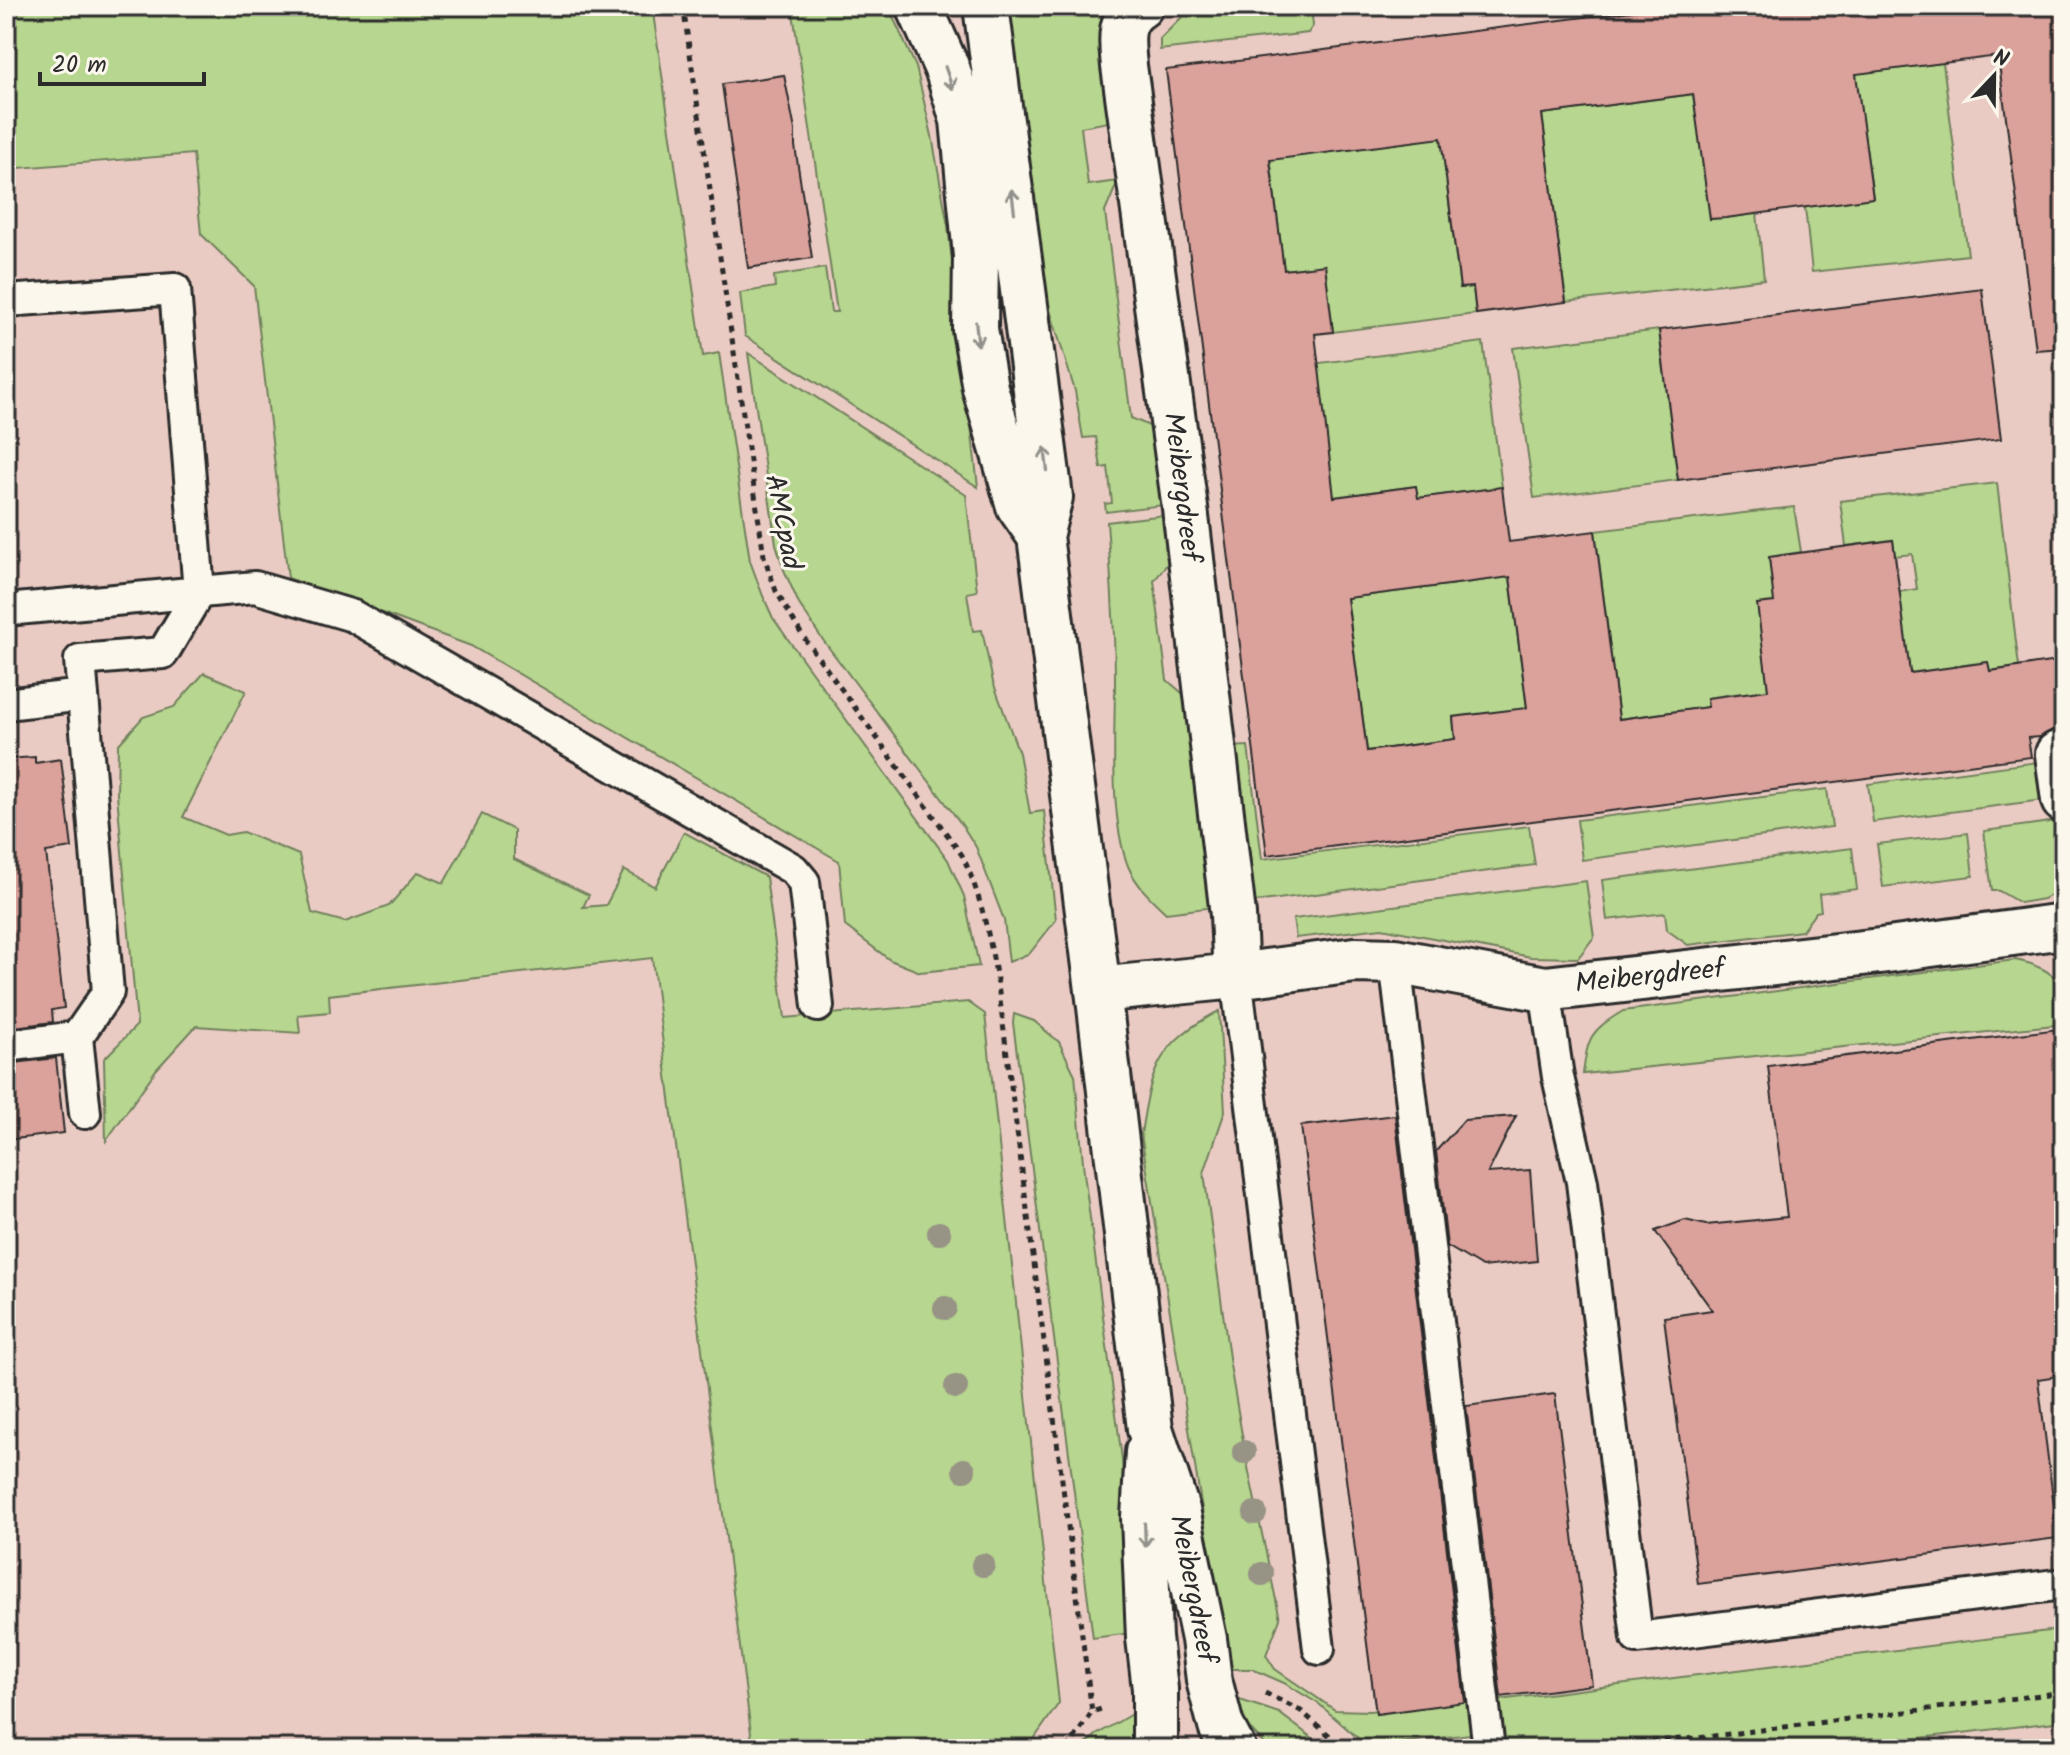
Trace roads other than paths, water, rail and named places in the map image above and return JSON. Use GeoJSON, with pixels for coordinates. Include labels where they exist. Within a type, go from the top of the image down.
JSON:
{"type":"FeatureCollection","features":[{"type":"Feature","properties":{"kind":"street","name":"Meibergdreef"},"geometry":{"type":"LineString","coordinates":[[919,6],[948,71],[963,120],[976,256],[975,329],[985,388],[1019,506],[1040,536]]}},
{"type":"Feature","properties":{"kind":"street","name":"Meibergdreef"},"geometry":{"type":"LineString","coordinates":[[986,6],[1050,497],[1040,536],[1150,1429],[1144,1517],[1149,1638],[1155,1689],[1155,1749]]}},
{"type":"Feature","properties":{"kind":"street","name":"Meibergdreef"},"geometry":{"type":"LineString","coordinates":[[1140,6],[1125,21],[1121,34],[1124,66],[1185,508],[1233,915],[1236,976]]}},
{"type":"Feature","properties":{"kind":"street"},"geometry":{"type":"LineString","coordinates":[[2058,754],[2064,800]]}},
{"type":"Feature","properties":{"kind":"street","name":"Meibergdreef"},"geometry":{"type":"LineString","coordinates":[[1098,990],[1355,960],[1395,961],[1545,989],[1911,947],[2064,926]]}},
{"type":"Feature","properties":{"kind":"street","name":"Meibergdreef"},"geometry":{"type":"LineString","coordinates":[[1150,1429],[1177,1510],[1204,1639],[1209,1680],[1221,1726],[1233,1749]]}},
{"type":"Feature","properties":{"kind":"lane"},"geometry":{"type":"LineString","coordinates":[[6,301],[175,289],[199,592],[163,653],[80,660],[108,992],[77,1037],[85,1113]]}},
{"type":"Feature","properties":{"kind":"lane"},"geometry":{"type":"LineString","coordinates":[[6,610],[255,587],[353,616],[793,869],[804,882],[818,1006]]}},
{"type":"Feature","properties":{"kind":"lane"},"geometry":{"type":"LineString","coordinates":[[6,704],[83,695]]}},
{"type":"Feature","properties":{"kind":"lane"},"geometry":{"type":"LineString","coordinates":[[1395,961],[1489,1749]]}},
{"type":"Feature","properties":{"kind":"lane"},"geometry":{"type":"LineString","coordinates":[[1236,976],[1319,1649]]}},
{"type":"Feature","properties":{"kind":"lane"},"geometry":{"type":"LineString","coordinates":[[1545,989],[1558,1077],[1582,1182],[1637,1638],[2064,1584]]}},
{"type":"Feature","properties":{"kind":"lane"},"geometry":{"type":"LineString","coordinates":[[6,1046],[77,1037]]}}]}
